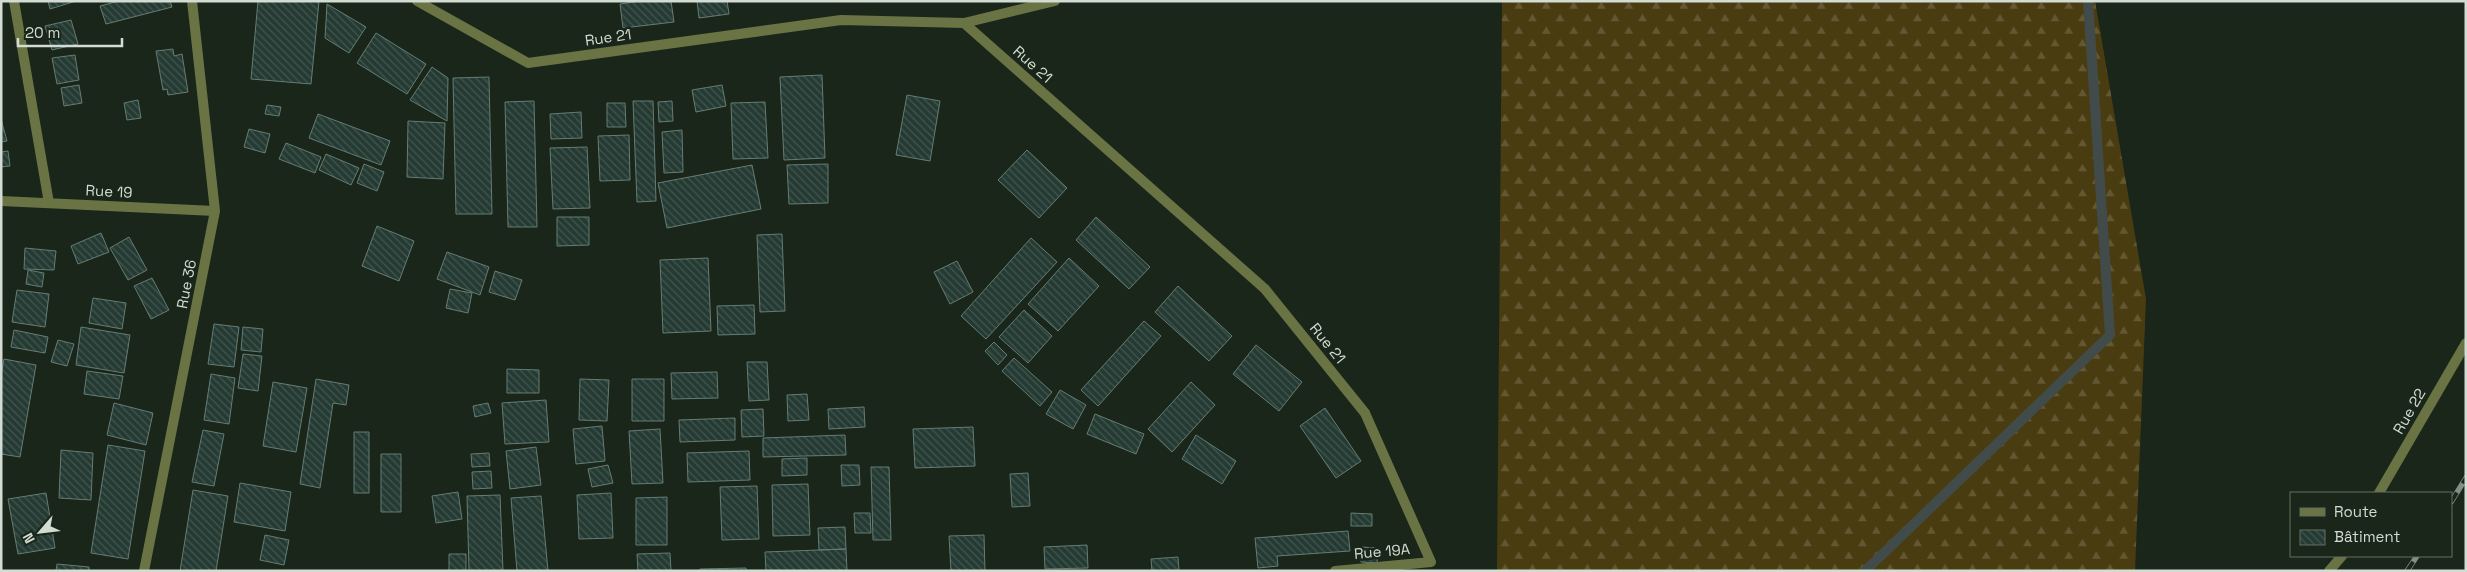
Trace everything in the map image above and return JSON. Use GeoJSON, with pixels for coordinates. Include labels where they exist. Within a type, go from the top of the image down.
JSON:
{"type":"FeatureCollection","features":[{"type":"Feature","properties":{"kind":"street"},"geometry":{"type":"LineString","coordinates":[[14,1],[49,203]]}},
{"type":"Feature","properties":{"kind":"street","name":"Rue 36"},"geometry":{"type":"LineString","coordinates":[[144,571],[215,211],[192,1]]}},
{"type":"Feature","properties":{"kind":"street","name":"Rue 21"},"geometry":{"type":"LineString","coordinates":[[417,1],[528,63],[841,20],[964,22],[1265,289],[1365,413],[1431,562]]}},
{"type":"Feature","properties":{"kind":"street"},"geometry":{"type":"LineString","coordinates":[[964,22],[1055,1]]}},
{"type":"Feature","properties":{"kind":"street","name":"Rue 19"},"geometry":{"type":"LineString","coordinates":[[1,201],[215,211]]}},
{"type":"Feature","properties":{"kind":"street","name":"Rue 22"},"geometry":{"type":"LineString","coordinates":[[2380,492],[2466,343]]}},
{"type":"Feature","properties":{"kind":"street"},"geometry":{"type":"LineString","coordinates":[[2329,571],[2341,557]]}},
{"type":"Feature","properties":{"kind":"street","name":"Rue 19A"},"geometry":{"type":"LineString","coordinates":[[1335,571],[1431,562]]}},
{"type":"Feature","properties":{"kind":"green space"},"geometry":{"type":"Polygon","coordinates":[[[1502,1],[2095,1],[2146,299],[2135,571],[1497,571],[1502,1]]]}},
{"type":"Feature","properties":{"kind":"building"},"geometry":{"type":"Polygon","coordinates":[[[48,1],[76,1],[50,9],[48,1]]]}},
{"type":"Feature","properties":{"kind":"building"},"geometry":{"type":"Polygon","coordinates":[[[119,1],[170,1],[172,7],[106,24],[100,6],[119,1]]]}},
{"type":"Feature","properties":{"kind":"building"},"geometry":{"type":"Polygon","coordinates":[[[258,1],[319,1],[311,84],[251,79],[258,1]]]}},
{"type":"Feature","properties":{"kind":"building"},"geometry":{"type":"Polygon","coordinates":[[[641,1],[671,1],[674,22],[623,28],[620,4],[641,1]]]}},
{"type":"Feature","properties":{"kind":"building"},"geometry":{"type":"Polygon","coordinates":[[[697,1],[727,1],[729,14],[699,18],[697,1]]]}},
{"type":"Feature","properties":{"kind":"building"},"geometry":{"type":"Polygon","coordinates":[[[327,4],[366,27],[349,53],[325,38],[327,4]]]}},
{"type":"Feature","properties":{"kind":"building"},"geometry":{"type":"Polygon","coordinates":[[[71,20],[78,44],[52,50],[45,26],[71,20]]]}},
{"type":"Feature","properties":{"kind":"building"},"geometry":{"type":"Polygon","coordinates":[[[376,33],[426,64],[407,94],[357,63],[376,33]]]}},
{"type":"Feature","properties":{"kind":"building"},"geometry":{"type":"Polygon","coordinates":[[[173,49],[174,56],[182,54],[188,92],[168,95],[167,89],[163,90],[156,51],[173,49]]]}},
{"type":"Feature","properties":{"kind":"building"},"geometry":{"type":"Polygon","coordinates":[[[75,55],[79,80],[57,84],[52,58],[75,55]]]}},
{"type":"Feature","properties":{"kind":"building"},"geometry":{"type":"Polygon","coordinates":[[[432,67],[448,78],[447,121],[410,100],[432,67]]]}},
{"type":"Feature","properties":{"kind":"building"},"geometry":{"type":"Polygon","coordinates":[[[822,75],[825,158],[784,160],[780,77],[822,75]]]}},
{"type":"Feature","properties":{"kind":"building"},"geometry":{"type":"Polygon","coordinates":[[[489,77],[492,214],[456,214],[453,78],[489,77]]]}},
{"type":"Feature","properties":{"kind":"building"},"geometry":{"type":"Polygon","coordinates":[[[79,85],[82,103],[64,106],[61,88],[79,85]]]}},
{"type":"Feature","properties":{"kind":"building"},"geometry":{"type":"Polygon","coordinates":[[[722,85],[726,106],[696,112],[692,90],[722,85]]]}},
{"type":"Feature","properties":{"kind":"building"},"geometry":{"type":"Polygon","coordinates":[[[907,95],[940,101],[930,161],[896,155],[907,95]]]}},
{"type":"Feature","properties":{"kind":"building"},"geometry":{"type":"Polygon","coordinates":[[[138,100],[141,118],[127,120],[124,103],[138,100]]]}},
{"type":"Feature","properties":{"kind":"building"},"geometry":{"type":"Polygon","coordinates":[[[534,101],[537,227],[508,227],[505,102],[534,101]]]}},
{"type":"Feature","properties":{"kind":"building"},"geometry":{"type":"Polygon","coordinates":[[[633,101],[653,101],[656,201],[637,202],[633,101]]]}},
{"type":"Feature","properties":{"kind":"building"},"geometry":{"type":"Polygon","coordinates":[[[672,101],[673,121],[659,122],[658,102],[672,101]]]}},
{"type":"Feature","properties":{"kind":"building"},"geometry":{"type":"Polygon","coordinates":[[[765,102],[768,158],[733,159],[731,103],[765,102]]]}},
{"type":"Feature","properties":{"kind":"building"},"geometry":{"type":"Polygon","coordinates":[[[607,103],[625,103],[626,127],[607,127],[607,103]]]}},
{"type":"Feature","properties":{"kind":"building"},"geometry":{"type":"Polygon","coordinates":[[[267,105],[281,107],[279,116],[265,114],[267,105]]]}},
{"type":"Feature","properties":{"kind":"building"},"geometry":{"type":"Polygon","coordinates":[[[581,112],[582,138],[551,139],[550,114],[581,112]]]}},
{"type":"Feature","properties":{"kind":"building"},"geometry":{"type":"Polygon","coordinates":[[[318,114],[390,141],[381,165],[309,138],[318,114]]]}},
{"type":"Feature","properties":{"kind":"building"},"geometry":{"type":"Polygon","coordinates":[[[1,119],[7,141],[1,142],[1,119]]]}},
{"type":"Feature","properties":{"kind":"building"},"geometry":{"type":"Polygon","coordinates":[[[408,121],[445,123],[443,179],[407,177],[408,121]]]}},
{"type":"Feature","properties":{"kind":"building"},"geometry":{"type":"Polygon","coordinates":[[[249,129],[270,134],[265,153],[244,147],[249,129]]]}},
{"type":"Feature","properties":{"kind":"building"},"geometry":{"type":"Polygon","coordinates":[[[682,130],[683,172],[664,173],[662,132],[682,130]]]}},
{"type":"Feature","properties":{"kind":"building"},"geometry":{"type":"Polygon","coordinates":[[[629,135],[630,180],[600,181],[598,136],[629,135]]]}},
{"type":"Feature","properties":{"kind":"building"},"geometry":{"type":"Polygon","coordinates":[[[286,143],[321,157],[315,173],[279,159],[286,143]]]}},
{"type":"Feature","properties":{"kind":"building"},"geometry":{"type":"Polygon","coordinates":[[[587,147],[590,208],[553,209],[550,148],[587,147]]]}},
{"type":"Feature","properties":{"kind":"building"},"geometry":{"type":"Polygon","coordinates":[[[1027,150],[1067,188],[1039,218],[998,180],[1027,150]]]}},
{"type":"Feature","properties":{"kind":"building"},"geometry":{"type":"Polygon","coordinates":[[[8,151],[10,166],[1,167],[1,152],[8,151]]]}},
{"type":"Feature","properties":{"kind":"building"},"geometry":{"type":"Polygon","coordinates":[[[326,154],[359,168],[351,185],[319,170],[326,154]]]}},
{"type":"Feature","properties":{"kind":"building"},"geometry":{"type":"Polygon","coordinates":[[[364,164],[384,172],[377,191],[357,183],[364,164]]]}},
{"type":"Feature","properties":{"kind":"building"},"geometry":{"type":"Polygon","coordinates":[[[828,164],[828,203],[789,204],[787,165],[828,164]]]}},
{"type":"Feature","properties":{"kind":"building"},"geometry":{"type":"Polygon","coordinates":[[[752,165],[761,209],[667,228],[658,183],[752,165]]]}},
{"type":"Feature","properties":{"kind":"building"},"geometry":{"type":"Polygon","coordinates":[[[557,217],[589,217],[589,245],[557,246],[557,217]]]}},
{"type":"Feature","properties":{"kind":"building"},"geometry":{"type":"Polygon","coordinates":[[[1096,217],[1150,267],[1129,289],[1076,240],[1096,217]]]}},
{"type":"Feature","properties":{"kind":"building"},"geometry":{"type":"Polygon","coordinates":[[[377,226],[414,241],[399,281],[362,266],[377,226]]]}},
{"type":"Feature","properties":{"kind":"building"},"geometry":{"type":"Polygon","coordinates":[[[101,233],[109,252],[78,264],[71,246],[101,233]]]}},
{"type":"Feature","properties":{"kind":"building"},"geometry":{"type":"Polygon","coordinates":[[[782,234],[785,311],[760,312],[757,235],[782,234]]]}},
{"type":"Feature","properties":{"kind":"building"},"geometry":{"type":"Polygon","coordinates":[[[129,237],[147,270],[128,280],[110,248],[129,237]]]}},
{"type":"Feature","properties":{"kind":"building"},"geometry":{"type":"Polygon","coordinates":[[[1031,238],[1057,262],[986,339],[961,316],[1031,238]]]}},
{"type":"Feature","properties":{"kind":"building"},"geometry":{"type":"Polygon","coordinates":[[[25,248],[56,251],[54,270],[24,269],[25,248]]]}},
{"type":"Feature","properties":{"kind":"building"},"geometry":{"type":"Polygon","coordinates":[[[447,252],[489,267],[480,295],[437,279],[447,252]]]}},
{"type":"Feature","properties":{"kind":"building"},"geometry":{"type":"Polygon","coordinates":[[[708,258],[711,331],[663,333],[660,260],[708,258]]]}},
{"type":"Feature","properties":{"kind":"building"},"geometry":{"type":"Polygon","coordinates":[[[1069,258],[1099,286],[1058,331],[1028,304],[1069,258]]]}},
{"type":"Feature","properties":{"kind":"building"},"geometry":{"type":"Polygon","coordinates":[[[957,261],[973,292],[950,304],[934,272],[957,261]]]}},
{"type":"Feature","properties":{"kind":"building"},"geometry":{"type":"Polygon","coordinates":[[[28,270],[44,273],[42,287],[26,284],[28,270]]]}},
{"type":"Feature","properties":{"kind":"building"},"geometry":{"type":"Polygon","coordinates":[[[495,271],[522,280],[515,300],[489,292],[495,271]]]}},
{"type":"Feature","properties":{"kind":"building"},"geometry":{"type":"Polygon","coordinates":[[[152,278],[169,310],[151,319],[134,286],[152,278]]]}},
{"type":"Feature","properties":{"kind":"building"},"geometry":{"type":"Polygon","coordinates":[[[1178,286],[1232,336],[1209,361],[1155,312],[1178,286]]]}},
{"type":"Feature","properties":{"kind":"building"},"geometry":{"type":"Polygon","coordinates":[[[450,289],[472,293],[468,313],[446,308],[450,289]]]}},
{"type":"Feature","properties":{"kind":"building"},"geometry":{"type":"Polygon","coordinates":[[[17,290],[49,294],[45,327],[12,322],[17,290]]]}},
{"type":"Feature","properties":{"kind":"building"},"geometry":{"type":"Polygon","coordinates":[[[93,298],[126,303],[122,329],[89,323],[93,298]]]}},
{"type":"Feature","properties":{"kind":"building"},"geometry":{"type":"Polygon","coordinates":[[[754,305],[755,334],[718,335],[717,306],[754,305]]]}},
{"type":"Feature","properties":{"kind":"building"},"geometry":{"type":"Polygon","coordinates":[[[1024,310],[1052,336],[1028,363],[999,337],[1024,310]]]}},
{"type":"Feature","properties":{"kind":"building"},"geometry":{"type":"Polygon","coordinates":[[[1144,321],[1161,336],[1098,406],[1081,390],[1144,321]]]}},
{"type":"Feature","properties":{"kind":"building"},"geometry":{"type":"Polygon","coordinates":[[[214,324],[239,327],[234,367],[208,364],[214,324]]]}},
{"type":"Feature","properties":{"kind":"building"},"geometry":{"type":"Polygon","coordinates":[[[81,327],[130,335],[124,373],[76,365],[81,327]]]}},
{"type":"Feature","properties":{"kind":"building"},"geometry":{"type":"Polygon","coordinates":[[[243,327],[263,329],[261,352],[241,350],[243,327]]]}},
{"type":"Feature","properties":{"kind":"building"},"geometry":{"type":"Polygon","coordinates":[[[14,330],[48,337],[45,353],[11,347],[14,330]]]}},
{"type":"Feature","properties":{"kind":"building"},"geometry":{"type":"Polygon","coordinates":[[[58,340],[74,344],[67,366],[51,362],[58,340]]]}},
{"type":"Feature","properties":{"kind":"building"},"geometry":{"type":"Polygon","coordinates":[[[994,342],[1007,355],[998,365],[985,351],[994,342]]]}},
{"type":"Feature","properties":{"kind":"building"},"geometry":{"type":"Polygon","coordinates":[[[1256,345],[1302,382],[1279,411],[1233,374],[1256,345]]]}},
{"type":"Feature","properties":{"kind":"building"},"geometry":{"type":"Polygon","coordinates":[[[243,354],[262,356],[258,391],[238,388],[243,354]]]}},
{"type":"Feature","properties":{"kind":"building"},"geometry":{"type":"Polygon","coordinates":[[[1014,358],[1052,392],[1040,406],[1002,371],[1014,358]]]}},
{"type":"Feature","properties":{"kind":"building"},"geometry":{"type":"Polygon","coordinates":[[[4,359],[36,365],[20,457],[1,454],[1,375],[4,359]]]}},
{"type":"Feature","properties":{"kind":"building"},"geometry":{"type":"Polygon","coordinates":[[[747,362],[767,362],[769,400],[749,401],[747,362]]]}},
{"type":"Feature","properties":{"kind":"building"},"geometry":{"type":"Polygon","coordinates":[[[507,369],[539,370],[539,393],[507,393],[507,369]]]}},
{"type":"Feature","properties":{"kind":"building"},"geometry":{"type":"Polygon","coordinates":[[[87,371],[123,376],[119,399],[84,394],[87,371]]]}},
{"type":"Feature","properties":{"kind":"building"},"geometry":{"type":"Polygon","coordinates":[[[717,372],[718,398],[672,399],[671,373],[717,372]]]}},
{"type":"Feature","properties":{"kind":"building"},"geometry":{"type":"Polygon","coordinates":[[[211,374],[235,378],[229,424],[204,420],[211,374]]]}},
{"type":"Feature","properties":{"kind":"building"},"geometry":{"type":"Polygon","coordinates":[[[316,379],[349,385],[346,405],[333,403],[320,488],[300,484],[316,379]]]}},
{"type":"Feature","properties":{"kind":"building"},"geometry":{"type":"Polygon","coordinates":[[[580,379],[609,380],[607,421],[579,420],[580,379]]]}},
{"type":"Feature","properties":{"kind":"building"},"geometry":{"type":"Polygon","coordinates":[[[632,379],[664,379],[664,421],[632,421],[632,379]]]}},
{"type":"Feature","properties":{"kind":"building"},"geometry":{"type":"Polygon","coordinates":[[[273,382],[307,388],[296,452],[263,446],[273,382]]]}},
{"type":"Feature","properties":{"kind":"building"},"geometry":{"type":"Polygon","coordinates":[[[1191,382],[1215,405],[1172,452],[1148,429],[1191,382]]]}},
{"type":"Feature","properties":{"kind":"building"},"geometry":{"type":"Polygon","coordinates":[[[1060,390],[1086,405],[1073,429],[1046,414],[1060,390]]]}},
{"type":"Feature","properties":{"kind":"building"},"geometry":{"type":"Polygon","coordinates":[[[807,394],[809,420],[788,421],[787,395],[807,394]]]}},
{"type":"Feature","properties":{"kind":"building"},"geometry":{"type":"Polygon","coordinates":[[[546,400],[549,442],[505,444],[502,403],[546,400]]]}},
{"type":"Feature","properties":{"kind":"building"},"geometry":{"type":"Polygon","coordinates":[[[114,403],[153,413],[146,445],[107,435],[114,403]]]}},
{"type":"Feature","properties":{"kind":"building"},"geometry":{"type":"Polygon","coordinates":[[[488,403],[491,413],[475,417],[473,406],[488,403]]]}},
{"type":"Feature","properties":{"kind":"building"},"geometry":{"type":"Polygon","coordinates":[[[864,407],[865,427],[829,429],[828,409],[864,407]]]}},
{"type":"Feature","properties":{"kind":"building"},"geometry":{"type":"Polygon","coordinates":[[[1325,408],[1361,461],[1336,478],[1300,426],[1325,408]]]}},
{"type":"Feature","properties":{"kind":"building"},"geometry":{"type":"Polygon","coordinates":[[[763,409],[764,436],[742,437],[741,410],[763,409]]]}},
{"type":"Feature","properties":{"kind":"building"},"geometry":{"type":"Polygon","coordinates":[[[1095,414],[1144,434],[1136,454],[1087,434],[1095,414]]]}},
{"type":"Feature","properties":{"kind":"building"},"geometry":{"type":"Polygon","coordinates":[[[735,418],[735,440],[680,442],[679,420],[735,418]]]}},
{"type":"Feature","properties":{"kind":"building"},"geometry":{"type":"Polygon","coordinates":[[[602,426],[605,461],[576,464],[573,429],[602,426]]]}},
{"type":"Feature","properties":{"kind":"building"},"geometry":{"type":"Polygon","coordinates":[[[973,427],[975,466],[915,468],[913,429],[973,427]]]}},
{"type":"Feature","properties":{"kind":"building"},"geometry":{"type":"Polygon","coordinates":[[[660,429],[663,483],[632,484],[629,431],[660,429]]]}},
{"type":"Feature","properties":{"kind":"building"},"geometry":{"type":"Polygon","coordinates":[[[203,430],[224,434],[214,486],[192,482],[203,430]]]}},
{"type":"Feature","properties":{"kind":"building"},"geometry":{"type":"Polygon","coordinates":[[[354,432],[369,432],[369,493],[354,493],[354,432]]]}},
{"type":"Feature","properties":{"kind":"building"},"geometry":{"type":"Polygon","coordinates":[[[845,435],[846,455],[763,457],[763,438],[845,435]]]}},
{"type":"Feature","properties":{"kind":"building"},"geometry":{"type":"Polygon","coordinates":[[[1196,435],[1236,461],[1222,484],[1182,459],[1196,435]]]}},
{"type":"Feature","properties":{"kind":"building"},"geometry":{"type":"Polygon","coordinates":[[[108,445],[145,451],[128,559],[91,553],[108,445]]]}},
{"type":"Feature","properties":{"kind":"building"},"geometry":{"type":"Polygon","coordinates":[[[536,447],[541,485],[510,489],[506,451],[536,447]]]}},
{"type":"Feature","properties":{"kind":"building"},"geometry":{"type":"Polygon","coordinates":[[[61,450],[93,453],[91,500],[59,498],[61,450]]]}},
{"type":"Feature","properties":{"kind":"building"},"geometry":{"type":"Polygon","coordinates":[[[749,451],[750,480],[688,482],[687,453],[749,451]]]}},
{"type":"Feature","properties":{"kind":"building"},"geometry":{"type":"Polygon","coordinates":[[[489,453],[490,466],[472,467],[471,454],[489,453]]]}},
{"type":"Feature","properties":{"kind":"building"},"geometry":{"type":"Polygon","coordinates":[[[381,454],[401,454],[401,512],[381,512],[381,454]]]}},
{"type":"Feature","properties":{"kind":"building"},"geometry":{"type":"Polygon","coordinates":[[[807,458],[807,475],[782,476],[782,459],[807,458]]]}},
{"type":"Feature","properties":{"kind":"building"},"geometry":{"type":"Polygon","coordinates":[[[608,465],[613,483],[592,487],[588,469],[608,465]]]}},
{"type":"Feature","properties":{"kind":"building"},"geometry":{"type":"Polygon","coordinates":[[[841,465],[859,465],[860,485],[842,486],[841,465]]]}},
{"type":"Feature","properties":{"kind":"building"},"geometry":{"type":"Polygon","coordinates":[[[871,467],[889,467],[891,540],[873,540],[871,467]]]}},
{"type":"Feature","properties":{"kind":"building"},"geometry":{"type":"Polygon","coordinates":[[[491,471],[492,488],[473,489],[472,472],[491,471]]]}},
{"type":"Feature","properties":{"kind":"building"},"geometry":{"type":"Polygon","coordinates":[[[1028,473],[1030,506],[1012,507],[1010,474],[1028,473]]]}},
{"type":"Feature","properties":{"kind":"building"},"geometry":{"type":"Polygon","coordinates":[[[240,483],[291,492],[285,531],[234,522],[240,483]]]}},
{"type":"Feature","properties":{"kind":"building"},"geometry":{"type":"Polygon","coordinates":[[[808,484],[810,535],[773,536],[772,485],[808,484]]]}},
{"type":"Feature","properties":{"kind":"building"},"geometry":{"type":"Polygon","coordinates":[[[757,486],[759,539],[722,540],[720,487],[757,486]]]}},
{"type":"Feature","properties":{"kind":"building"},"geometry":{"type":"Polygon","coordinates":[[[193,490],[228,496],[216,571],[180,571],[193,490]]]}},
{"type":"Feature","properties":{"kind":"building"},"geometry":{"type":"Polygon","coordinates":[[[458,492],[462,519],[436,523],[432,496],[458,492]]]}},
{"type":"Feature","properties":{"kind":"building"},"geometry":{"type":"Polygon","coordinates":[[[46,493],[55,548],[18,554],[8,499],[46,493]]]}},
{"type":"Feature","properties":{"kind":"building"},"geometry":{"type":"Polygon","coordinates":[[[611,493],[613,538],[579,539],[577,495],[611,493]]]}},
{"type":"Feature","properties":{"kind":"building"},"geometry":{"type":"Polygon","coordinates":[[[500,495],[503,571],[469,571],[467,496],[500,495]]]}},
{"type":"Feature","properties":{"kind":"building"},"geometry":{"type":"Polygon","coordinates":[[[541,496],[548,571],[517,571],[511,498],[541,496]]]}},
{"type":"Feature","properties":{"kind":"building"},"geometry":{"type":"Polygon","coordinates":[[[667,497],[667,545],[636,545],[636,498],[667,497]]]}},
{"type":"Feature","properties":{"kind":"building"},"geometry":{"type":"Polygon","coordinates":[[[854,513],[870,513],[871,533],[855,533],[854,513]]]}},
{"type":"Feature","properties":{"kind":"building"},"geometry":{"type":"Polygon","coordinates":[[[1351,513],[1372,514],[1372,526],[1351,526],[1351,513]]]}},
{"type":"Feature","properties":{"kind":"building"},"geometry":{"type":"Polygon","coordinates":[[[845,527],[846,549],[819,550],[818,528],[845,527]]]}},
{"type":"Feature","properties":{"kind":"building"},"geometry":{"type":"Polygon","coordinates":[[[1348,531],[1350,551],[1277,556],[1278,566],[1258,568],[1255,538],[1348,531]]]}},
{"type":"Feature","properties":{"kind":"building"},"geometry":{"type":"Polygon","coordinates":[[[265,535],[289,540],[284,565],[260,560],[265,535]]]}},
{"type":"Feature","properties":{"kind":"building"},"geometry":{"type":"Polygon","coordinates":[[[984,535],[985,571],[951,571],[949,536],[984,535]]]}},
{"type":"Feature","properties":{"kind":"building"},"geometry":{"type":"Polygon","coordinates":[[[1087,545],[1088,568],[1045,569],[1044,547],[1087,545]]]}},
{"type":"Feature","properties":{"kind":"building"},"geometry":{"type":"Polygon","coordinates":[[[1362,547],[1378,548],[1377,563],[1361,562],[1362,547]]]}},
{"type":"Feature","properties":{"kind":"building"},"geometry":{"type":"Polygon","coordinates":[[[846,549],[847,571],[766,571],[765,552],[846,549]]]}},
{"type":"Feature","properties":{"kind":"building"},"geometry":{"type":"Polygon","coordinates":[[[670,553],[671,571],[638,571],[637,554],[670,553]]]}},
{"type":"Feature","properties":{"kind":"building"},"geometry":{"type":"Polygon","coordinates":[[[449,554],[466,554],[466,571],[449,571],[449,554]]]}},
{"type":"Feature","properties":{"kind":"building"},"geometry":{"type":"Polygon","coordinates":[[[1178,557],[1179,571],[1152,571],[1151,559],[1178,557]]]}},
{"type":"Feature","properties":{"kind":"building"},"geometry":{"type":"Polygon","coordinates":[[[57,564],[89,567],[89,571],[56,571],[57,564]]]}},
{"type":"Feature","properties":{"kind":"building"},"geometry":{"type":"Polygon","coordinates":[[[746,568],[746,571],[700,571],[700,569],[746,568]]]}},
{"type":"Feature","properties":{"kind":"waterway"},"geometry":{"type":"LineString","coordinates":[[1865,571],[2110,335],[2088,1]]}},
{"type":"Feature","properties":{"kind":"railway"},"geometry":{"type":"LineString","coordinates":[[2452,500],[2466,478]]}},
{"type":"Feature","properties":{"kind":"railway"},"geometry":{"type":"LineString","coordinates":[[2407,571],[2416,557]]}}]}
